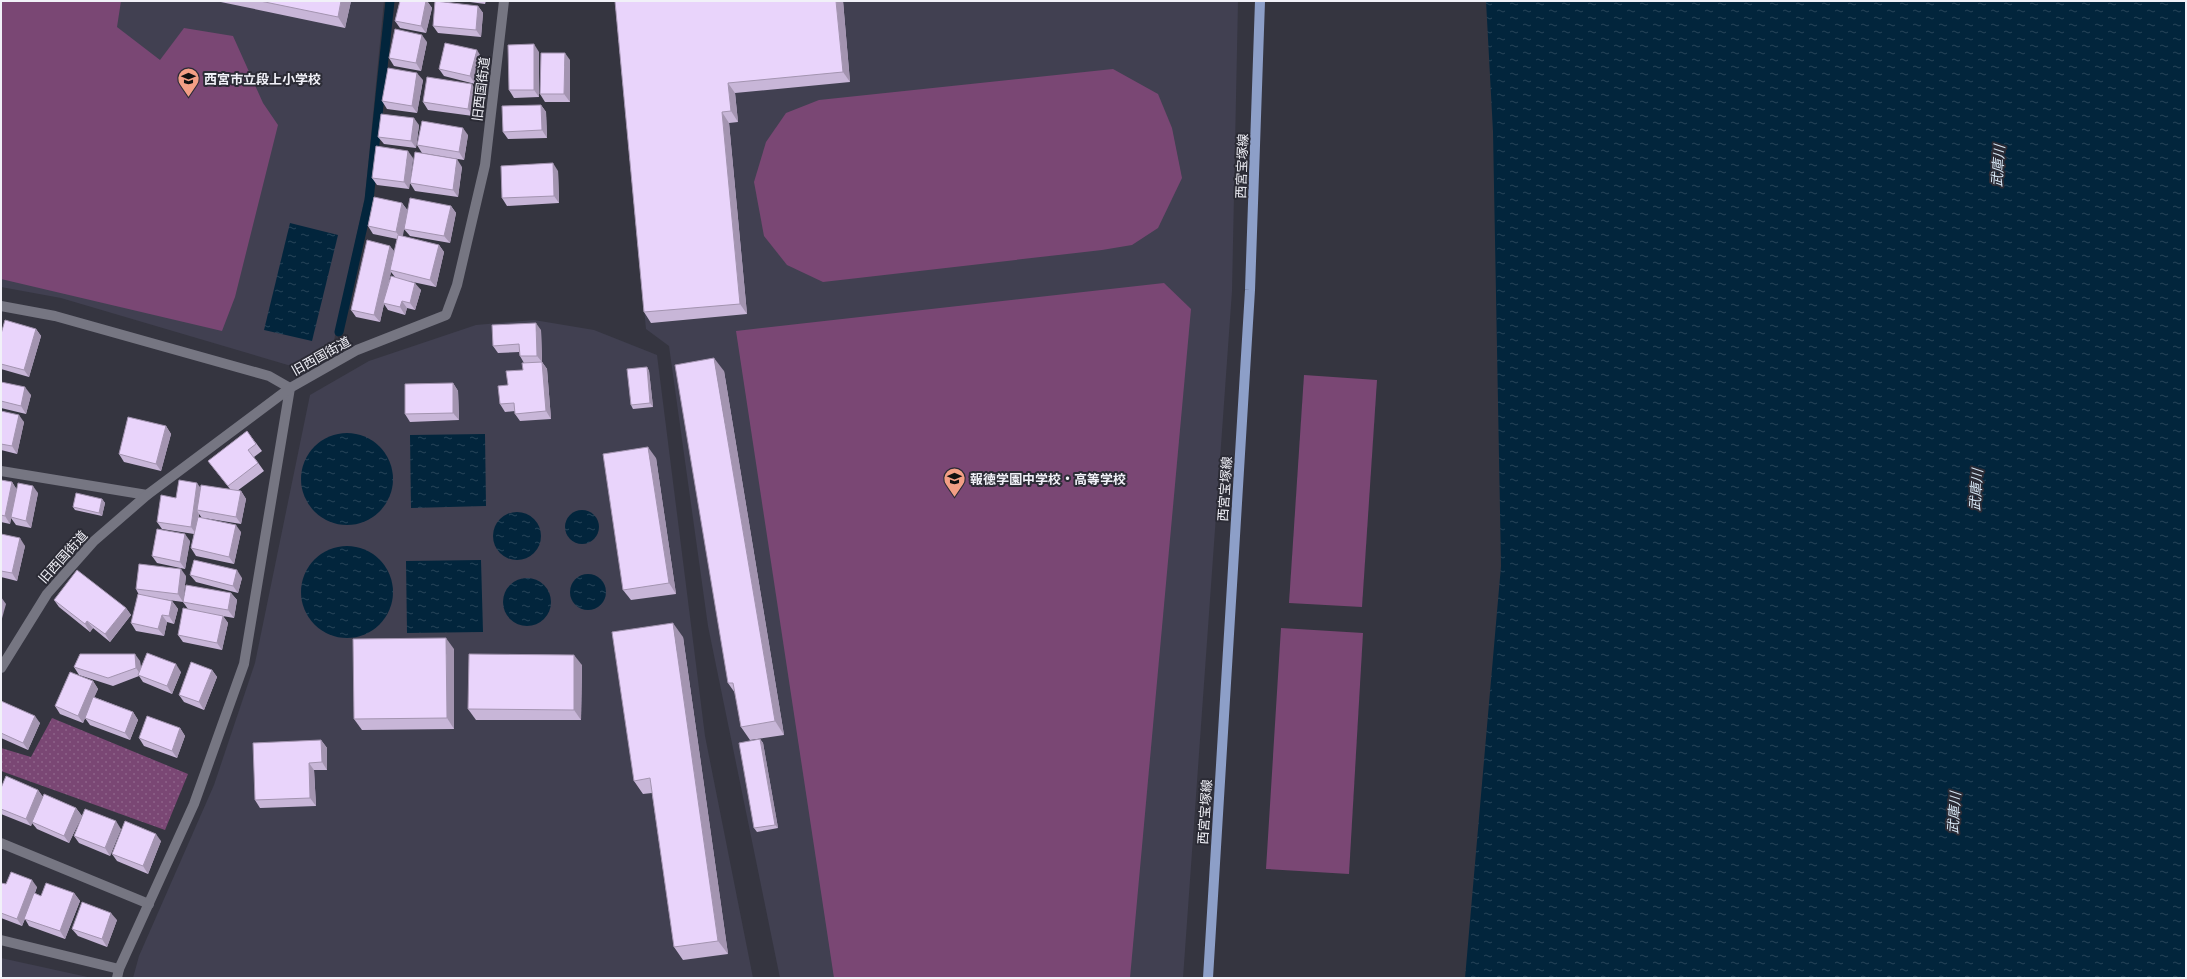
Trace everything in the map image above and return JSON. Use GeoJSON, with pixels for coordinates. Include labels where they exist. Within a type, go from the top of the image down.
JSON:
{"type":"FeatureCollection","features":[{"type":"Feature","properties":{"kind":"main road","name":"西宮宝塚線"},"geometry":{"type":"LineString","coordinates":[[1208,978],[1250,290],[1260,1]]}},
{"type":"Feature","properties":{"kind":"street","name":"旧西国街道"},"geometry":{"type":"LineString","coordinates":[[1,668],[47,594],[94,541],[147,494],[290,388],[357,350],[446,315],[457,285],[485,166],[504,1]]}},
{"type":"Feature","properties":{"kind":"street"},"geometry":{"type":"LineString","coordinates":[[1,306],[55,316],[261,374],[290,388],[244,664],[194,804],[118,974],[1,940]]}},
{"type":"Feature","properties":{"kind":"street"},"geometry":{"type":"LineString","coordinates":[[1,471],[147,494]]}},
{"type":"Feature","properties":{"kind":"street"},"geometry":{"type":"LineString","coordinates":[[1,843],[149,904]]}},
{"type":"Feature","properties":{"kind":"shaded area","name":"西宮市立段上小学校"},"geometry":{"type":"Polygon","coordinates":[[[1,1],[384,1],[365,197],[333,345],[298,368],[61,298],[1,287],[1,1]]]}},
{"type":"Feature","properties":{"kind":"shaded area","name":"西宮市立段上小学校"},"geometry":{"type":"Polygon","coordinates":[[[1,1],[121,1],[117,27],[160,60],[184,28],[233,36],[263,103],[278,125],[235,297],[222,331],[1,279],[1,1]]]}},
{"type":"Feature","properties":{"kind":"shaded area","name":"報徳学園中学校・高等学校"},"geometry":{"type":"Polygon","coordinates":[[[615,1],[1238,1],[1232,291],[1183,978],[780,978],[708,626],[669,346],[646,329],[615,1]]]}},
{"type":"Feature","properties":{"kind":"shaded area"},"geometry":{"type":"Polygon","coordinates":[[[1113,69],[1158,94],[1172,128],[1182,178],[1158,228],[1132,245],[1102,250],[823,282],[787,265],[764,236],[754,182],[766,142],[786,113],[819,100],[1113,69]]]}},
{"type":"Feature","properties":{"kind":"shaded area"},"geometry":{"type":"Polygon","coordinates":[[[1164,283],[1191,309],[1130,978],[834,978],[736,331],[1164,283]]]}},
{"type":"Feature","properties":{"kind":"shaded area"},"geometry":{"type":"Polygon","coordinates":[[[534,320],[594,330],[657,355],[705,736],[753,978],[133,978],[139,956],[214,785],[255,663],[310,395],[369,361],[476,325],[534,320]]]}},
{"type":"Feature","properties":{"kind":"shaded area"},"geometry":{"type":"Polygon","coordinates":[[[1304,375],[1377,380],[1362,607],[1289,603],[1304,375]]]}},
{"type":"Feature","properties":{"kind":"shaded area"},"geometry":{"type":"Polygon","coordinates":[[[1281,628],[1363,633],[1349,874],[1266,869],[1281,628]]]}},
{"type":"Feature","properties":{"kind":"shaded area"},"geometry":{"type":"Polygon","coordinates":[[[52,718],[188,774],[165,830],[1,771],[1,748],[31,757],[52,718]]]}},
{"type":"Feature","properties":{"kind":"shaded area"},"geometry":{"type":"Polygon","coordinates":[[[1,958],[92,978],[1,978],[1,958]]]}},
{"type":"Feature","properties":{"kind":"water","name":"武庫川"},"geometry":{"type":"Polygon","coordinates":[[[1486,1],[2186,1],[2186,978],[1465,978],[1501,566],[1493,132],[1486,1]]]}},
{"type":"Feature","properties":{"kind":"water"},"geometry":{"type":"Polygon","coordinates":[[[290,223],[338,235],[312,341],[264,330],[290,223]]]}},
{"type":"Feature","properties":{"kind":"water"},"geometry":{"type":"Polygon","coordinates":[[[347,433],[365,436],[380,446],[390,461],[393,479],[390,497],[380,512],[365,522],[347,525],[329,522],[314,512],[304,497],[301,479],[304,461],[314,446],[329,436],[347,433]]]}},
{"type":"Feature","properties":{"kind":"water"},"geometry":{"type":"Polygon","coordinates":[[[485,434],[486,506],[411,508],[410,435],[485,434]]]}},
{"type":"Feature","properties":{"kind":"water"},"geometry":{"type":"Polygon","coordinates":[[[582,510],[594,515],[599,527],[594,539],[582,544],[570,539],[565,527],[570,515],[582,510]]]}},
{"type":"Feature","properties":{"kind":"water"},"geometry":{"type":"Polygon","coordinates":[[[517,512],[526,514],[534,519],[539,527],[541,536],[539,545],[534,553],[526,558],[517,560],[508,558],[500,553],[495,545],[493,536],[495,527],[500,519],[508,514],[517,512]]]}},
{"type":"Feature","properties":{"kind":"water"},"geometry":{"type":"Polygon","coordinates":[[[338,546],[356,546],[373,553],[386,566],[393,583],[393,601],[386,618],[373,631],[356,638],[338,638],[321,631],[308,618],[301,601],[301,583],[308,566],[321,553],[338,546]]]}},
{"type":"Feature","properties":{"kind":"water"},"geometry":{"type":"Polygon","coordinates":[[[481,560],[483,632],[407,633],[406,561],[481,560]]]}},
{"type":"Feature","properties":{"kind":"water"},"geometry":{"type":"Polygon","coordinates":[[[588,574],[601,579],[606,592],[601,605],[588,610],[575,605],[570,592],[575,579],[588,574]]]}},
{"type":"Feature","properties":{"kind":"water"},"geometry":{"type":"Polygon","coordinates":[[[527,578],[536,580],[544,585],[549,593],[551,602],[549,611],[544,619],[536,624],[527,626],[518,624],[510,619],[505,611],[503,602],[505,593],[510,585],[518,580],[527,578]]]}},
{"type":"Feature","properties":{"kind":"building"},"geometry":{"type":"Polygon","coordinates":[[[260,1],[341,1],[338,17],[260,1]]]}},
{"type":"Feature","properties":{"kind":"building"},"geometry":{"type":"Polygon","coordinates":[[[400,1],[426,1],[421,26],[395,21],[400,1]]]}},
{"type":"Feature","properties":{"kind":"building"},"geometry":{"type":"Polygon","coordinates":[[[435,1],[478,6],[476,30],[433,26],[435,1]]]}},
{"type":"Feature","properties":{"kind":"building"},"geometry":{"type":"Polygon","coordinates":[[[615,1],[836,1],[843,72],[728,83],[731,111],[722,112],[740,304],[644,312],[615,1]]]}},
{"type":"Feature","properties":{"kind":"building"},"geometry":{"type":"Polygon","coordinates":[[[395,29],[422,35],[416,63],[389,58],[395,29]]]}},
{"type":"Feature","properties":{"kind":"building"},"geometry":{"type":"Polygon","coordinates":[[[445,43],[477,50],[470,76],[439,69],[445,43]]]}},
{"type":"Feature","properties":{"kind":"building"},"geometry":{"type":"Polygon","coordinates":[[[534,44],[534,90],[509,90],[508,45],[534,44]]]}},
{"type":"Feature","properties":{"kind":"building"},"geometry":{"type":"Polygon","coordinates":[[[541,53],[565,53],[564,94],[540,94],[541,53]]]}},
{"type":"Feature","properties":{"kind":"building"},"geometry":{"type":"Polygon","coordinates":[[[388,68],[417,73],[412,106],[382,101],[388,68]]]}},
{"type":"Feature","properties":{"kind":"building"},"geometry":{"type":"Polygon","coordinates":[[[427,77],[472,84],[468,109],[423,102],[427,77]]]}},
{"type":"Feature","properties":{"kind":"building"},"geometry":{"type":"Polygon","coordinates":[[[541,105],[542,130],[503,132],[502,106],[541,105]]]}},
{"type":"Feature","properties":{"kind":"building"},"geometry":{"type":"Polygon","coordinates":[[[381,114],[414,118],[411,141],[378,137],[381,114]]]}},
{"type":"Feature","properties":{"kind":"building"},"geometry":{"type":"Polygon","coordinates":[[[422,121],[463,128],[459,152],[417,145],[422,121]]]}},
{"type":"Feature","properties":{"kind":"building"},"geometry":{"type":"Polygon","coordinates":[[[376,146],[408,151],[404,182],[372,178],[376,146]]]}},
{"type":"Feature","properties":{"kind":"building"},"geometry":{"type":"Polygon","coordinates":[[[415,152],[457,159],[453,190],[410,183],[415,152]]]}},
{"type":"Feature","properties":{"kind":"building"},"geometry":{"type":"Polygon","coordinates":[[[553,163],[554,196],[502,198],[501,166],[553,163]]]}},
{"type":"Feature","properties":{"kind":"building"},"geometry":{"type":"Polygon","coordinates":[[[374,197],[402,203],[396,232],[368,226],[374,197]]]}},
{"type":"Feature","properties":{"kind":"building"},"geometry":{"type":"Polygon","coordinates":[[[410,198],[451,206],[444,236],[404,229],[410,198]]]}},
{"type":"Feature","properties":{"kind":"building"},"geometry":{"type":"Polygon","coordinates":[[[398,235],[439,245],[430,280],[390,270],[398,235]]]}},
{"type":"Feature","properties":{"kind":"building"},"geometry":{"type":"Polygon","coordinates":[[[367,240],[390,246],[374,315],[351,310],[367,240]]]}},
{"type":"Feature","properties":{"kind":"building"},"geometry":{"type":"Polygon","coordinates":[[[391,276],[415,283],[410,303],[402,301],[400,307],[383,303],[391,276]]]}},
{"type":"Feature","properties":{"kind":"building"},"geometry":{"type":"Polygon","coordinates":[[[5,320],[36,329],[24,370],[1,364],[1,334],[5,320]]]}},
{"type":"Feature","properties":{"kind":"building"},"geometry":{"type":"Polygon","coordinates":[[[536,323],[537,356],[520,356],[519,344],[493,346],[492,325],[536,323]]]}},
{"type":"Feature","properties":{"kind":"building"},"geometry":{"type":"Polygon","coordinates":[[[714,358],[775,721],[741,727],[733,683],[728,683],[675,365],[714,358]]]}},
{"type":"Feature","properties":{"kind":"building"},"geometry":{"type":"Polygon","coordinates":[[[542,362],[546,411],[515,414],[514,403],[500,404],[498,386],[508,385],[506,371],[523,370],[522,363],[542,362]]]}},
{"type":"Feature","properties":{"kind":"building"},"geometry":{"type":"Polygon","coordinates":[[[647,367],[650,403],[631,405],[627,369],[647,367]]]}},
{"type":"Feature","properties":{"kind":"building"},"geometry":{"type":"Polygon","coordinates":[[[1,382],[25,387],[21,406],[1,401],[1,382]]]}},
{"type":"Feature","properties":{"kind":"building"},"geometry":{"type":"Polygon","coordinates":[[[453,383],[453,413],[405,414],[405,384],[453,383]]]}},
{"type":"Feature","properties":{"kind":"building"},"geometry":{"type":"Polygon","coordinates":[[[1,411],[19,415],[12,446],[1,444],[1,411]]]}},
{"type":"Feature","properties":{"kind":"building"},"geometry":{"type":"Polygon","coordinates":[[[128,417],[166,426],[156,464],[119,454],[128,417]]]}},
{"type":"Feature","properties":{"kind":"building"},"geometry":{"type":"Polygon","coordinates":[[[247,431],[256,444],[248,450],[258,463],[228,486],[208,461],[247,431]]]}},
{"type":"Feature","properties":{"kind":"building"},"geometry":{"type":"Polygon","coordinates":[[[648,447],[669,583],[623,590],[603,454],[648,447]]]}},
{"type":"Feature","properties":{"kind":"building"},"geometry":{"type":"Polygon","coordinates":[[[1,480],[12,482],[5,516],[1,515],[1,480]]]}},
{"type":"Feature","properties":{"kind":"building"},"geometry":{"type":"Polygon","coordinates":[[[179,480],[197,483],[191,527],[157,522],[161,495],[176,498],[179,480]]]}},
{"type":"Feature","properties":{"kind":"building"},"geometry":{"type":"Polygon","coordinates":[[[18,483],[33,486],[26,521],[11,517],[18,483]]]}},
{"type":"Feature","properties":{"kind":"building"},"geometry":{"type":"Polygon","coordinates":[[[201,485],[241,491],[236,517],[197,510],[201,485]]]}},
{"type":"Feature","properties":{"kind":"building"},"geometry":{"type":"Polygon","coordinates":[[[76,493],[102,499],[99,513],[73,507],[76,493]]]}},
{"type":"Feature","properties":{"kind":"building"},"geometry":{"type":"Polygon","coordinates":[[[198,517],[236,525],[229,557],[191,548],[198,517]]]}},
{"type":"Feature","properties":{"kind":"building"},"geometry":{"type":"Polygon","coordinates":[[[157,529],[185,534],[180,562],[152,556],[157,529]]]}},
{"type":"Feature","properties":{"kind":"building"},"geometry":{"type":"Polygon","coordinates":[[[1,534],[20,538],[12,573],[1,571],[1,534]]]}},
{"type":"Feature","properties":{"kind":"building"},"geometry":{"type":"Polygon","coordinates":[[[194,560],[237,570],[233,586],[190,575],[194,560]]]}},
{"type":"Feature","properties":{"kind":"building"},"geometry":{"type":"Polygon","coordinates":[[[139,564],[181,569],[178,594],[136,589],[139,564]]]}},
{"type":"Feature","properties":{"kind":"building"},"geometry":{"type":"Polygon","coordinates":[[[77,570],[126,608],[105,634],[87,621],[85,624],[54,600],[77,570]]]}},
{"type":"Feature","properties":{"kind":"building"},"geometry":{"type":"Polygon","coordinates":[[[186,585],[231,593],[228,610],[183,602],[186,585]]]}},
{"type":"Feature","properties":{"kind":"building"},"geometry":{"type":"Polygon","coordinates":[[[138,594],[172,601],[169,616],[162,615],[158,629],[131,623],[138,594]]]}},
{"type":"Feature","properties":{"kind":"building"},"geometry":{"type":"Polygon","coordinates":[[[183,608],[223,616],[217,643],[178,635],[183,608]]]}},
{"type":"Feature","properties":{"kind":"building"},"geometry":{"type":"Polygon","coordinates":[[[673,623],[718,941],[674,947],[650,778],[634,781],[612,632],[673,623]]]}},
{"type":"Feature","properties":{"kind":"building"},"geometry":{"type":"Polygon","coordinates":[[[446,638],[447,718],[354,719],[353,639],[446,638]]]}},
{"type":"Feature","properties":{"kind":"building"},"geometry":{"type":"Polygon","coordinates":[[[147,653],[176,664],[167,686],[138,675],[147,653]]]}},
{"type":"Feature","properties":{"kind":"building"},"geometry":{"type":"Polygon","coordinates":[[[80,654],[135,654],[136,668],[108,678],[74,667],[80,654]]]}},
{"type":"Feature","properties":{"kind":"building"},"geometry":{"type":"Polygon","coordinates":[[[469,654],[574,655],[574,710],[468,709],[469,654]]]}},
{"type":"Feature","properties":{"kind":"building"},"geometry":{"type":"Polygon","coordinates":[[[191,662],[212,670],[199,702],[179,695],[191,662]]]}},
{"type":"Feature","properties":{"kind":"building"},"geometry":{"type":"Polygon","coordinates":[[[70,672],[93,681],[78,716],[55,706],[70,672]]]}},
{"type":"Feature","properties":{"kind":"building"},"geometry":{"type":"Polygon","coordinates":[[[93,697],[133,712],[125,733],[85,718],[93,697]]]}},
{"type":"Feature","properties":{"kind":"building"},"geometry":{"type":"Polygon","coordinates":[[[1,701],[35,716],[23,743],[1,733],[1,701]]]}},
{"type":"Feature","properties":{"kind":"building"},"geometry":{"type":"Polygon","coordinates":[[[147,716],[180,728],[172,751],[139,738],[147,716]]]}},
{"type":"Feature","properties":{"kind":"building"},"geometry":{"type":"Polygon","coordinates":[[[760,739],[775,825],[754,828],[739,743],[760,739]]]}},
{"type":"Feature","properties":{"kind":"building"},"geometry":{"type":"Polygon","coordinates":[[[321,740],[322,762],[309,763],[310,798],[255,800],[253,743],[321,740]]]}},
{"type":"Feature","properties":{"kind":"building"},"geometry":{"type":"Polygon","coordinates":[[[6,776],[38,790],[26,819],[1,809],[1,788],[6,776]]]}},
{"type":"Feature","properties":{"kind":"building"},"geometry":{"type":"Polygon","coordinates":[[[44,794],[76,808],[64,836],[32,822],[44,794]]]}},
{"type":"Feature","properties":{"kind":"building"},"geometry":{"type":"Polygon","coordinates":[[[85,809],[116,821],[105,848],[74,836],[85,809]]]}},
{"type":"Feature","properties":{"kind":"building"},"geometry":{"type":"Polygon","coordinates":[[[125,821],[156,834],[143,866],[112,854],[125,821]]]}},
{"type":"Feature","properties":{"kind":"building"},"geometry":{"type":"Polygon","coordinates":[[[11,872],[32,880],[17,919],[1,913],[1,883],[6,884],[11,872]]]}},
{"type":"Feature","properties":{"kind":"building"},"geometry":{"type":"Polygon","coordinates":[[[46,883],[74,893],[60,931],[24,919],[34,893],[41,896],[46,883]]]}},
{"type":"Feature","properties":{"kind":"building"},"geometry":{"type":"Polygon","coordinates":[[[82,902],[111,913],[102,939],[72,929],[82,902]]]}},
{"type":"Feature","properties":{"kind":"waterway"},"geometry":{"type":"LineString","coordinates":[[339,332],[369,200],[390,1]]}},
{"type":"Feature","properties":{"kind":"place","name":"西宮市立段上小学校"},"geometry":{"type":"Point","coordinates":[188,98]}},
{"type":"Feature","properties":{"kind":"place","name":"報徳学園中学校・高等学校"},"geometry":{"type":"Point","coordinates":[954,498]}}]}
